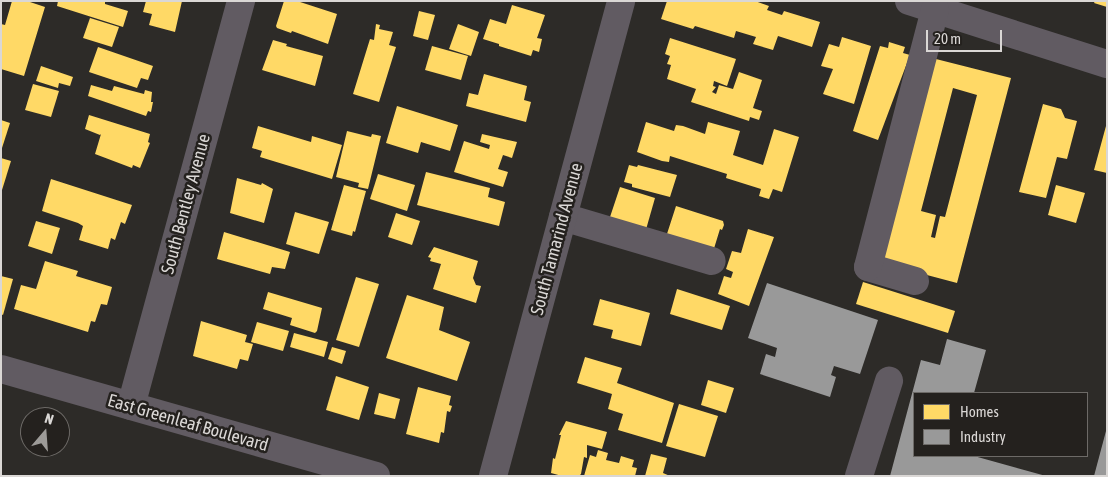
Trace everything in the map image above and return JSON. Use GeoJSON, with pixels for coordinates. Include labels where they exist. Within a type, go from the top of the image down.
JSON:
{"type":"FeatureCollection","features":[{"type":"Feature","properties":{"kind":"street","name":"South Bentley Avenue"},"geometry":{"type":"LineString","coordinates":[[131,406],[241,1]]}},
{"type":"Feature","properties":{"kind":"street","name":"South Tamarind Avenue"},"geometry":{"type":"LineString","coordinates":[[493,476],[621,1]]}},
{"type":"Feature","properties":{"kind":"street"},"geometry":{"type":"LineString","coordinates":[[909,1],[1107,64]]}},
{"type":"Feature","properties":{"kind":"street"},"geometry":{"type":"LineString","coordinates":[[915,281],[868,267],[935,10]]}},
{"type":"Feature","properties":{"kind":"street"},"geometry":{"type":"LineString","coordinates":[[563,217],[712,261]]}},
{"type":"Feature","properties":{"kind":"street","name":"East Greenleaf Boulevard"},"geometry":{"type":"LineString","coordinates":[[1,369],[376,476]]}},
{"type":"Feature","properties":{"kind":"street"},"geometry":{"type":"LineString","coordinates":[[859,476],[889,380]]}},
{"type":"Feature","properties":{"kind":"building: Homes"},"geometry":{"type":"Polygon","coordinates":[[[12,1],[27,1],[45,7],[24,76],[1,69],[1,24],[5,25],[12,1]]]}},
{"type":"Feature","properties":{"kind":"building: Homes"},"geometry":{"type":"Polygon","coordinates":[[[58,1],[105,1],[105,4],[128,11],[123,27],[57,6],[58,1]]]}},
{"type":"Feature","properties":{"kind":"building: Homes"},"geometry":{"type":"Polygon","coordinates":[[[146,1],[182,1],[175,32],[149,25],[152,14],[143,12],[146,1]]]}},
{"type":"Feature","properties":{"kind":"building: Homes"},"geometry":{"type":"Polygon","coordinates":[[[284,1],[297,1],[337,14],[328,44],[292,31],[291,33],[277,28],[284,1]]]}},
{"type":"Feature","properties":{"kind":"building: Homes"},"geometry":{"type":"Polygon","coordinates":[[[667,1],[755,1],[769,6],[767,10],[782,15],[784,11],[820,22],[812,47],[778,36],[773,50],[753,44],[756,37],[736,31],[734,38],[695,26],[693,29],[661,19],[667,1]]]}},
{"type":"Feature","properties":{"kind":"building: Homes"},"geometry":{"type":"Polygon","coordinates":[[[1095,1],[1107,1],[1107,7],[1094,3],[1095,1]]]}},
{"type":"Feature","properties":{"kind":"building: Homes"},"geometry":{"type":"Polygon","coordinates":[[[512,5],[545,15],[537,38],[542,39],[539,52],[533,50],[531,56],[483,39],[490,19],[506,24],[512,5]]]}},
{"type":"Feature","properties":{"kind":"building: Homes"},"geometry":{"type":"Polygon","coordinates":[[[419,11],[435,15],[428,40],[413,36],[419,11]]]}},
{"type":"Feature","properties":{"kind":"building: Homes"},"geometry":{"type":"Polygon","coordinates":[[[90,18],[119,27],[112,47],[83,38],[90,18]]]}},
{"type":"Feature","properties":{"kind":"building: Homes"},"geometry":{"type":"Polygon","coordinates":[[[376,24],[380,25],[379,29],[393,32],[389,45],[396,47],[379,102],[353,94],[370,39],[374,40],[376,24]]]}},
{"type":"Feature","properties":{"kind":"building: Homes"},"geometry":{"type":"Polygon","coordinates":[[[458,24],[479,32],[471,56],[449,49],[458,24]]]}},
{"type":"Feature","properties":{"kind":"building: Homes"},"geometry":{"type":"Polygon","coordinates":[[[842,37],[871,46],[854,104],[823,94],[833,69],[821,66],[829,44],[839,47],[842,37]]]}},
{"type":"Feature","properties":{"kind":"building: Homes"},"geometry":{"type":"Polygon","coordinates":[[[670,38],[736,59],[727,86],[714,81],[713,86],[716,87],[712,92],[716,94],[719,85],[733,89],[739,72],[762,80],[753,108],[762,111],[759,120],[750,117],[749,121],[691,102],[696,89],[667,79],[671,65],[667,64],[670,56],[665,54],[670,38]]]}},
{"type":"Feature","properties":{"kind":"building: Homes"},"geometry":{"type":"Polygon","coordinates":[[[273,40],[287,44],[286,46],[323,56],[315,86],[262,70],[273,40]]]}},
{"type":"Feature","properties":{"kind":"building: Homes"},"geometry":{"type":"Polygon","coordinates":[[[889,42],[905,47],[903,53],[910,55],[878,140],[853,131],[880,46],[888,48],[889,42]]]}},
{"type":"Feature","properties":{"kind":"building: Homes"},"geometry":{"type":"Polygon","coordinates":[[[432,46],[468,56],[461,80],[425,70],[432,46]]]}},
{"type":"Feature","properties":{"kind":"building: Homes"},"geometry":{"type":"Polygon","coordinates":[[[98,47],[153,66],[148,80],[141,78],[137,88],[89,72],[98,47]]]}},
{"type":"Feature","properties":{"kind":"building: Homes"},"geometry":{"type":"Polygon","coordinates":[[[932,58],[1011,78],[957,283],[878,262],[932,58]],[[953,88],[921,211],[936,215],[931,237],[935,238],[940,216],[945,217],[977,95],[953,88]]]}},
{"type":"Feature","properties":{"kind":"building: Homes"},"geometry":{"type":"Polygon","coordinates":[[[41,66],[73,77],[70,86],[59,83],[58,88],[36,81],[41,66]]]}},
{"type":"Feature","properties":{"kind":"building: Homes"},"geometry":{"type":"Polygon","coordinates":[[[484,74],[527,86],[524,100],[531,102],[526,122],[466,106],[469,93],[478,95],[484,74]]]}},
{"type":"Feature","properties":{"kind":"building: Homes"},"geometry":{"type":"Polygon","coordinates":[[[33,84],[59,91],[51,117],[25,110],[33,84]]]}},
{"type":"Feature","properties":{"kind":"building: Homes"},"geometry":{"type":"Polygon","coordinates":[[[91,85],[112,91],[114,86],[144,94],[145,90],[152,92],[151,112],[148,111],[146,116],[88,96],[91,85]]]}},
{"type":"Feature","properties":{"kind":"building: Homes"},"geometry":{"type":"Polygon","coordinates":[[[1043,104],[1061,109],[1065,118],[1077,121],[1067,159],[1057,157],[1046,198],[1019,192],[1043,104]]]}},
{"type":"Feature","properties":{"kind":"building: Homes"},"geometry":{"type":"Polygon","coordinates":[[[397,106],[458,125],[450,151],[421,142],[418,153],[386,143],[397,106]]]}},
{"type":"Feature","properties":{"kind":"building: Homes"},"geometry":{"type":"Polygon","coordinates":[[[89,115],[150,134],[148,142],[150,143],[140,168],[133,165],[132,168],[95,154],[101,134],[85,129],[89,115]]]}},
{"type":"Feature","properties":{"kind":"building: Homes"},"geometry":{"type":"Polygon","coordinates":[[[1,120],[10,123],[2,148],[1,148],[1,120]]]}},
{"type":"Feature","properties":{"kind":"building: Homes"},"geometry":{"type":"Polygon","coordinates":[[[646,122],[674,131],[676,125],[683,126],[705,134],[708,122],[740,131],[733,155],[763,165],[774,129],[799,137],[782,192],[773,189],[769,199],[759,196],[761,189],[726,178],[727,174],[670,156],[669,162],[637,152],[646,122]]]}},
{"type":"Feature","properties":{"kind":"building: Homes"},"geometry":{"type":"Polygon","coordinates":[[[258,126],[311,142],[312,136],[342,145],[332,179],[260,157],[262,151],[252,148],[258,126]]]}},
{"type":"Feature","properties":{"kind":"building: Homes"},"geometry":{"type":"Polygon","coordinates":[[[1107,126],[1107,173],[1094,170],[1107,126]]]}},
{"type":"Feature","properties":{"kind":"building: Homes"},"geometry":{"type":"Polygon","coordinates":[[[347,131],[371,137],[372,134],[381,136],[368,189],[358,187],[359,183],[336,177],[347,131]]]}},
{"type":"Feature","properties":{"kind":"building: Homes"},"geometry":{"type":"Polygon","coordinates":[[[482,134],[517,142],[512,158],[503,155],[498,169],[508,172],[503,187],[454,172],[464,141],[489,149],[490,145],[480,142],[482,134]]]}},
{"type":"Feature","properties":{"kind":"building: Homes"},"geometry":{"type":"Polygon","coordinates":[[[1,158],[11,161],[2,190],[1,190],[1,158]]]}},
{"type":"Feature","properties":{"kind":"building: Homes"},"geometry":{"type":"Polygon","coordinates":[[[629,165],[637,167],[638,165],[677,175],[670,197],[632,187],[632,184],[624,182],[629,165]]]}},
{"type":"Feature","properties":{"kind":"building: Homes"},"geometry":{"type":"Polygon","coordinates":[[[426,172],[490,188],[488,197],[505,202],[499,226],[417,205],[426,172]]]}},
{"type":"Feature","properties":{"kind":"building: Homes"},"geometry":{"type":"Polygon","coordinates":[[[378,174],[415,185],[407,211],[370,199],[378,174]]]}},
{"type":"Feature","properties":{"kind":"building: Homes"},"geometry":{"type":"Polygon","coordinates":[[[237,178],[261,185],[262,183],[273,189],[264,223],[230,213],[237,178]]]}},
{"type":"Feature","properties":{"kind":"building: Homes"},"geometry":{"type":"Polygon","coordinates":[[[51,179],[132,205],[125,224],[121,222],[115,240],[111,238],[108,249],[79,240],[83,226],[78,223],[42,211],[51,179]]]}},
{"type":"Feature","properties":{"kind":"building: Homes"},"geometry":{"type":"Polygon","coordinates":[[[344,185],[366,191],[355,232],[353,231],[352,236],[331,230],[344,185]]]}},
{"type":"Feature","properties":{"kind":"building: Homes"},"geometry":{"type":"Polygon","coordinates":[[[1056,185],[1085,193],[1076,223],[1048,215],[1056,185]]]}},
{"type":"Feature","properties":{"kind":"building: Homes"},"geometry":{"type":"Polygon","coordinates":[[[620,187],[655,198],[645,233],[608,223],[620,187]]]}},
{"type":"Feature","properties":{"kind":"building: Homes"},"geometry":{"type":"Polygon","coordinates":[[[676,206],[723,221],[724,225],[722,230],[720,229],[712,255],[665,240],[676,206]]]}},
{"type":"Feature","properties":{"kind":"building: Homes"},"geometry":{"type":"Polygon","coordinates":[[[295,212],[329,222],[319,254],[286,244],[295,212]]]}},
{"type":"Feature","properties":{"kind":"building: Homes"},"geometry":{"type":"Polygon","coordinates":[[[396,213],[420,221],[412,245],[388,237],[396,213]]]}},
{"type":"Feature","properties":{"kind":"building: Homes"},"geometry":{"type":"Polygon","coordinates":[[[36,221],[60,228],[52,254],[28,246],[36,221]]]}},
{"type":"Feature","properties":{"kind":"building: Homes"},"geometry":{"type":"Polygon","coordinates":[[[748,229],[774,237],[749,306],[718,294],[724,276],[731,278],[733,272],[726,269],[732,251],[741,253],[748,229]]]}},
{"type":"Feature","properties":{"kind":"building: Homes"},"geometry":{"type":"Polygon","coordinates":[[[224,232],[290,252],[285,269],[272,267],[270,274],[217,259],[224,232]]]}},
{"type":"Feature","properties":{"kind":"building: Homes"},"geometry":{"type":"Polygon","coordinates":[[[434,247],[478,261],[473,278],[476,285],[481,286],[476,303],[433,289],[441,264],[430,261],[431,258],[428,257],[434,247]]]}},
{"type":"Feature","properties":{"kind":"building: Homes"},"geometry":{"type":"Polygon","coordinates":[[[45,261],[78,271],[76,276],[112,287],[107,305],[101,304],[95,322],[91,321],[88,332],[14,309],[21,285],[36,289],[45,261]]]}},
{"type":"Feature","properties":{"kind":"building: Homes"},"geometry":{"type":"Polygon","coordinates":[[[1,276],[13,279],[3,315],[1,314],[1,276]]]}},
{"type":"Feature","properties":{"kind":"building: Homes"},"geometry":{"type":"Polygon","coordinates":[[[356,277],[379,284],[359,347],[336,340],[356,277]]]}},
{"type":"Feature","properties":{"kind":"building: Homes"},"geometry":{"type":"Polygon","coordinates":[[[863,282],[955,311],[948,333],[856,304],[863,282]]]}},
{"type":"Feature","properties":{"kind":"building: Homes"},"geometry":{"type":"Polygon","coordinates":[[[677,289],[730,306],[722,330],[670,314],[677,289]]]}},
{"type":"Feature","properties":{"kind":"building: Homes"},"geometry":{"type":"Polygon","coordinates":[[[268,292],[322,308],[317,331],[315,333],[290,325],[292,318],[263,309],[268,292]]]}},
{"type":"Feature","properties":{"kind":"building: Homes"},"geometry":{"type":"Polygon","coordinates":[[[407,295],[444,307],[439,330],[470,342],[457,381],[386,358],[407,295]]]}},
{"type":"Feature","properties":{"kind":"building: Homes"},"geometry":{"type":"Polygon","coordinates":[[[600,299],[650,313],[641,346],[611,338],[613,330],[593,325],[600,299]]]}},
{"type":"Feature","properties":{"kind":"building: Homes"},"geometry":{"type":"Polygon","coordinates":[[[201,321],[247,335],[245,342],[253,344],[248,361],[240,359],[237,369],[193,356],[201,321]]]}},
{"type":"Feature","properties":{"kind":"building: Homes"},"geometry":{"type":"Polygon","coordinates":[[[257,322],[289,331],[283,351],[251,342],[257,322]]]}},
{"type":"Feature","properties":{"kind":"building: Homes"},"geometry":{"type":"Polygon","coordinates":[[[294,333],[328,342],[324,357],[290,347],[294,333]]]}},
{"type":"Feature","properties":{"kind":"building: Homes"},"geometry":{"type":"Polygon","coordinates":[[[332,347],[346,351],[342,364],[328,359],[332,347]]]}},
{"type":"Feature","properties":{"kind":"building: Homes"},"geometry":{"type":"Polygon","coordinates":[[[585,357],[622,368],[617,383],[674,403],[662,443],[618,430],[623,414],[608,409],[612,394],[577,383],[585,357]]]}},
{"type":"Feature","properties":{"kind":"building: Homes"},"geometry":{"type":"Polygon","coordinates":[[[336,376],[369,387],[359,420],[326,410],[336,376]]]}},
{"type":"Feature","properties":{"kind":"building: Homes"},"geometry":{"type":"Polygon","coordinates":[[[708,380],[734,388],[726,413],[701,405],[708,380]]]}},
{"type":"Feature","properties":{"kind":"building: Homes"},"geometry":{"type":"Polygon","coordinates":[[[418,387],[451,396],[449,405],[452,406],[450,412],[447,411],[444,433],[441,432],[439,443],[406,434],[418,387]]]}},
{"type":"Feature","properties":{"kind":"building: Homes"},"geometry":{"type":"Polygon","coordinates":[[[379,393],[400,399],[395,419],[374,414],[379,393]]]}},
{"type":"Feature","properties":{"kind":"building: Homes"},"geometry":{"type":"Polygon","coordinates":[[[679,404],[718,416],[705,457],[666,446],[679,404]]]}},
{"type":"Feature","properties":{"kind":"building: Homes"},"geometry":{"type":"Polygon","coordinates":[[[566,421],[607,432],[602,449],[587,445],[587,458],[584,457],[579,476],[562,476],[551,473],[553,458],[555,459],[561,435],[559,435],[566,421]]]}},
{"type":"Feature","properties":{"kind":"building: Homes"},"geometry":{"type":"Polygon","coordinates":[[[598,450],[608,453],[606,460],[619,463],[621,456],[634,460],[632,467],[637,468],[635,476],[584,476],[590,455],[596,457],[598,450]]]}},
{"type":"Feature","properties":{"kind":"building: Homes"},"geometry":{"type":"Polygon","coordinates":[[[651,454],[667,458],[663,473],[670,476],[645,476],[651,454]]]}},
{"type":"Feature","properties":{"kind":"building: Industry"},"geometry":{"type":"Polygon","coordinates":[[[767,283],[878,320],[860,374],[834,366],[831,375],[836,377],[830,397],[760,374],[766,354],[775,357],[777,348],[748,338],[767,283]]]}},
{"type":"Feature","properties":{"kind":"building: Industry"},"geometry":{"type":"Polygon","coordinates":[[[947,339],[986,350],[974,392],[913,392],[913,457],[978,457],[1046,476],[890,476],[921,360],[940,365],[947,339]]]}},
{"type":"Feature","properties":{"kind":"building: Industry"},"geometry":{"type":"Polygon","coordinates":[[[1106,431],[1107,476],[1094,476],[1106,431]]]}}]}
